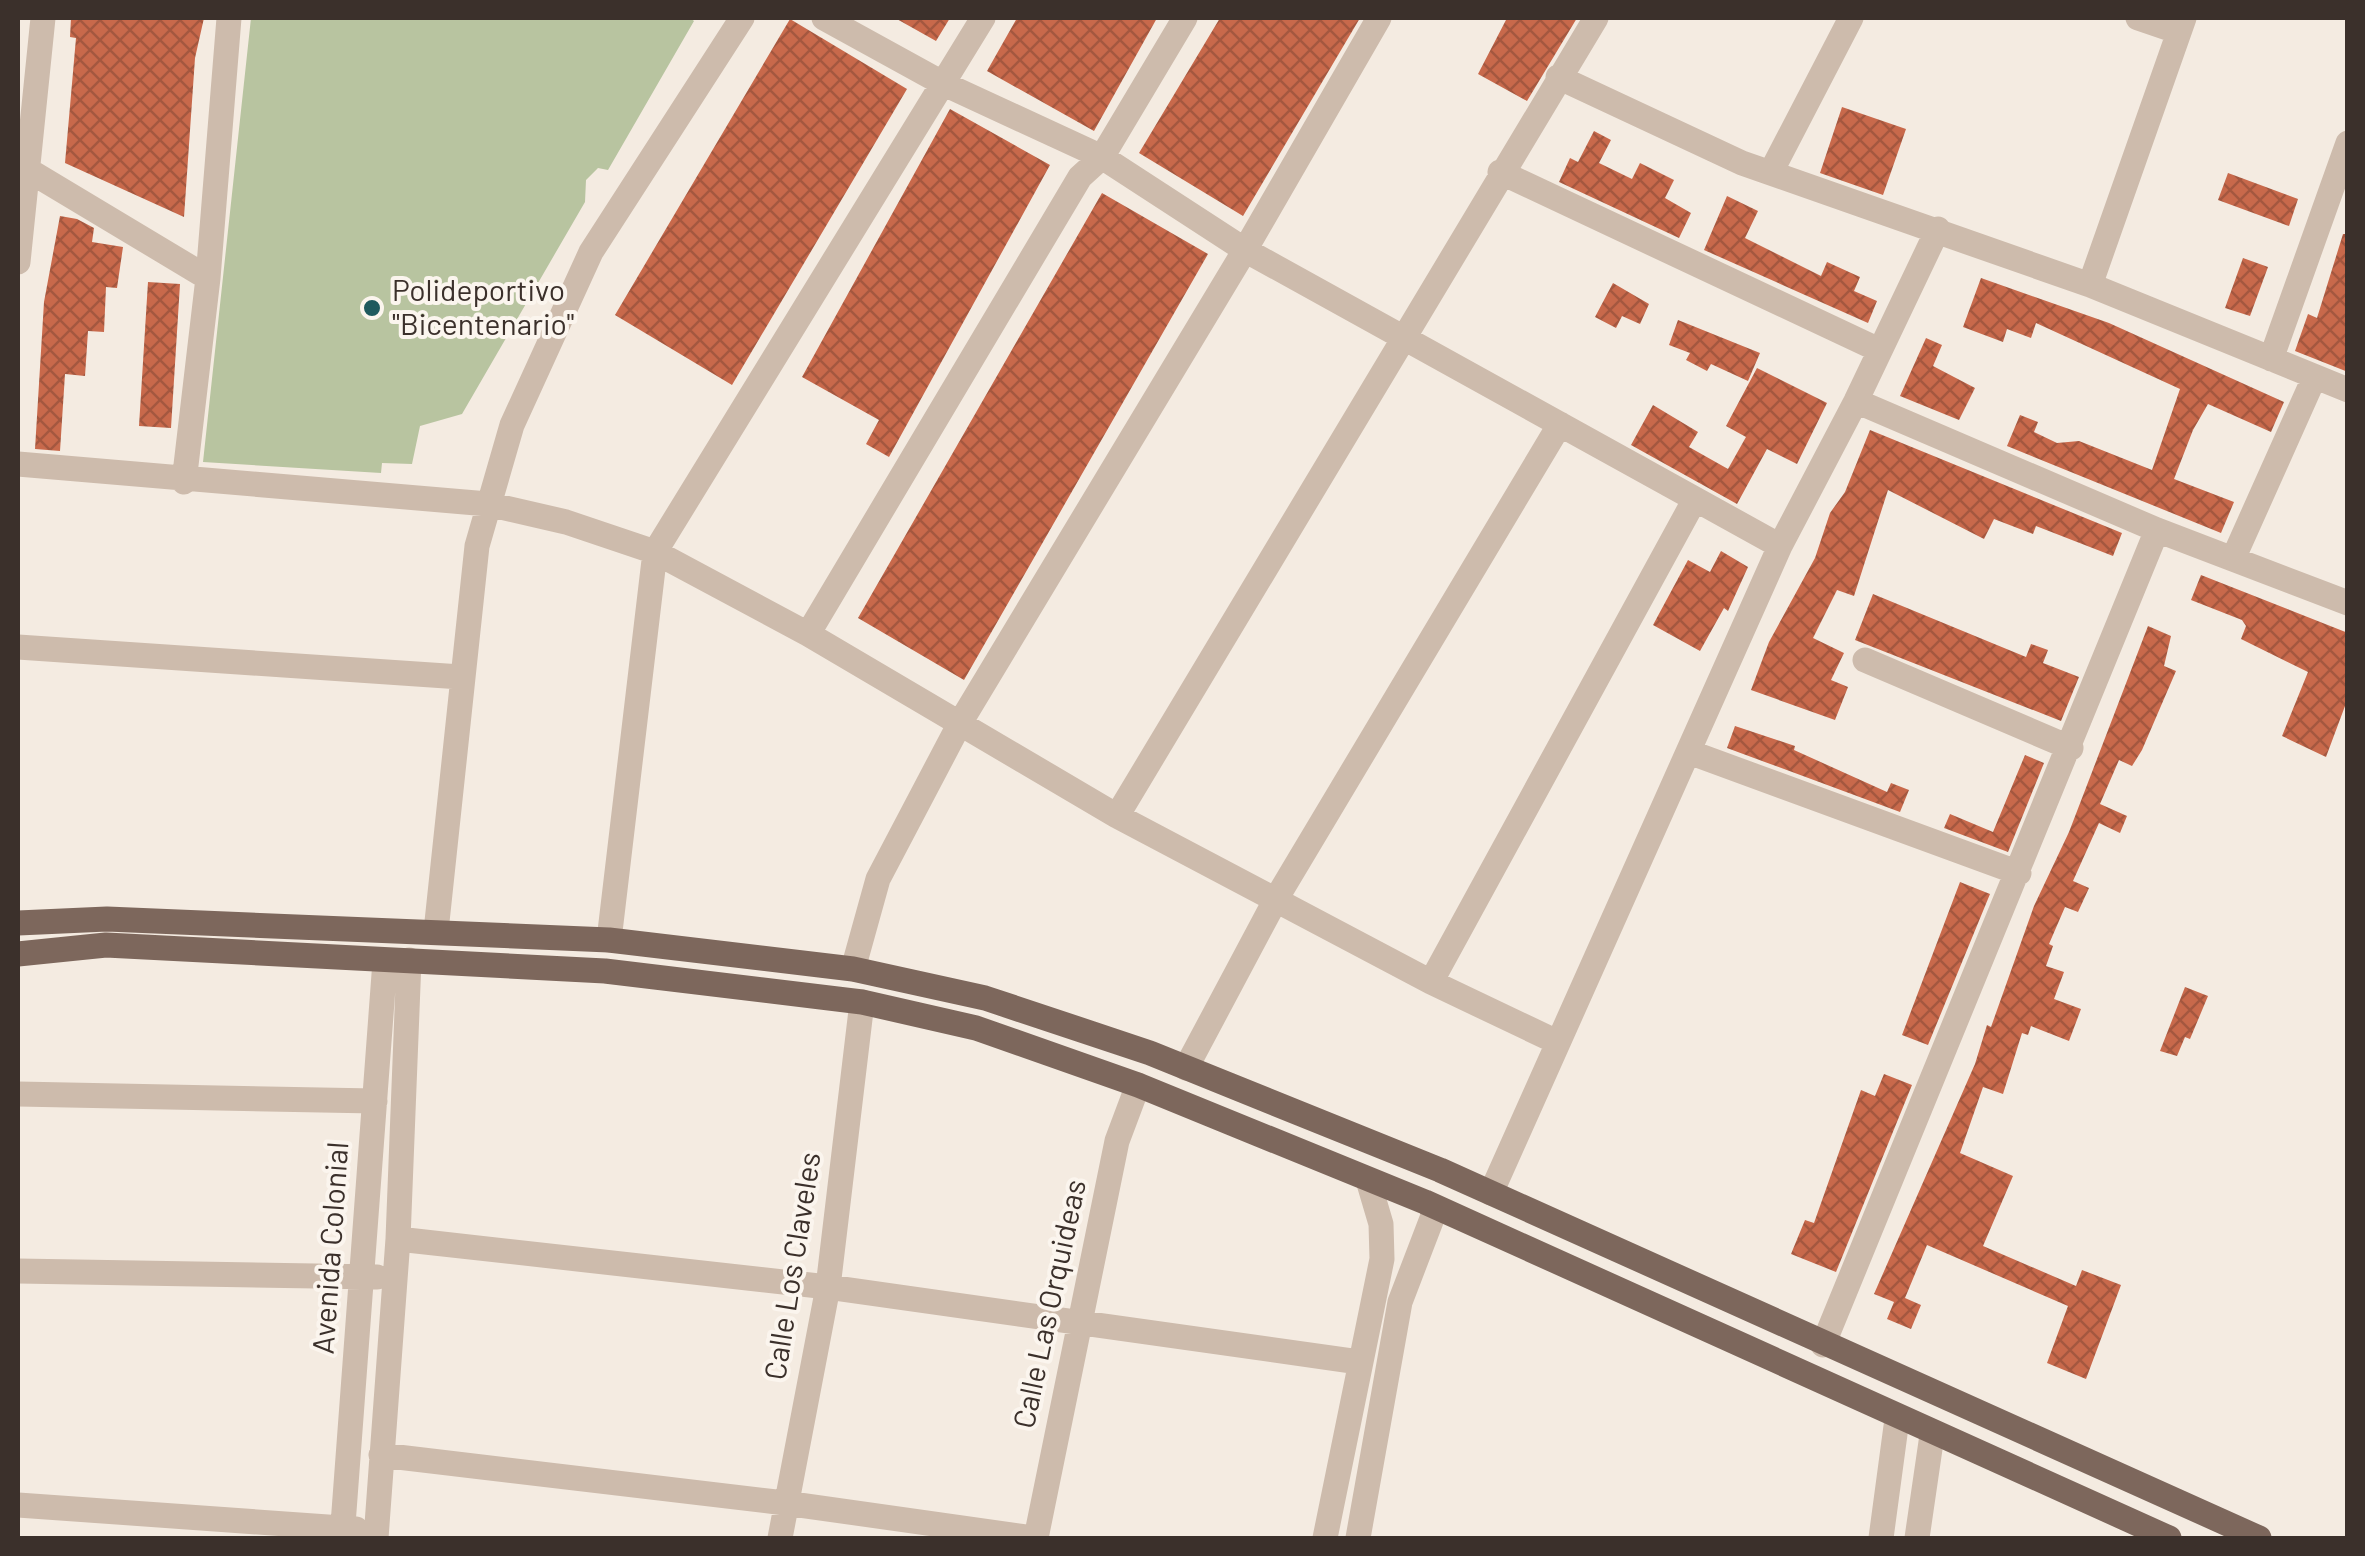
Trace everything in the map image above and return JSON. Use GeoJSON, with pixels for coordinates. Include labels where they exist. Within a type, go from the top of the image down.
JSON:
{"type":"FeatureCollection","features":[{"type":"Feature","properties":{"kind":"main road"},"geometry":{"type":"LineString","coordinates":[[18,923],[106,919],[609,940],[853,969],[985,998],[1186,1068],[1440,1170],[1823,1346],[2259,1538]]}},
{"type":"Feature","properties":{"kind":"main road"},"geometry":{"type":"LineString","coordinates":[[18,954],[106,945],[606,971],[862,1002],[976,1028],[1138,1085],[1430,1205],[1932,1435],[2169,1538]]}},
{"type":"Feature","properties":{"kind":"main road"},"geometry":{"type":"LineString","coordinates":[[1430,1205],[1440,1170]]}},
{"type":"Feature","properties":{"kind":"street"},"geometry":{"type":"LineString","coordinates":[[18,262],[22,167],[43,18]]}},
{"type":"Feature","properties":{"kind":"street"},"geometry":{"type":"LineString","coordinates":[[184,482],[208,278],[229,18]]}},
{"type":"Feature","properties":{"kind":"street"},"geometry":{"type":"LineString","coordinates":[[436,931],[477,546],[512,426],[592,252],[742,18]]}},
{"type":"Feature","properties":{"kind":"street"},"geometry":{"type":"LineString","coordinates":[[824,18],[944,84],[1102,157],[1245,250],[1780,546]]}},
{"type":"Feature","properties":{"kind":"street"},"geometry":{"type":"LineString","coordinates":[[609,940],[656,552],[983,18]]}},
{"type":"Feature","properties":{"kind":"street"},"geometry":{"type":"LineString","coordinates":[[808,634],[1080,177],[1102,157],[1185,18]]}},
{"type":"Feature","properties":{"kind":"street"},"geometry":{"type":"LineString","coordinates":[[853,969],[878,880],[960,724],[1245,250],[1379,18]]}},
{"type":"Feature","properties":{"kind":"street"},"geometry":{"type":"LineString","coordinates":[[1118,816],[1400,338],[1596,18]]}},
{"type":"Feature","properties":{"kind":"street"},"geometry":{"type":"LineString","coordinates":[[1771,172],[1851,18]]}},
{"type":"Feature","properties":{"kind":"street"},"geometry":{"type":"LineString","coordinates":[[2090,285],[2181,25],[2138,18]]}},
{"type":"Feature","properties":{"kind":"street"},"geometry":{"type":"LineString","coordinates":[[1558,77],[1771,172],[2090,285],[2348,390]]}},
{"type":"Feature","properties":{"kind":"street"},"geometry":{"type":"LineString","coordinates":[[2272,359],[2348,143]]}},
{"type":"Feature","properties":{"kind":"street"},"geometry":{"type":"LineString","coordinates":[[22,167],[208,278]]}},
{"type":"Feature","properties":{"kind":"street"},"geometry":{"type":"LineString","coordinates":[[1500,172],[1879,350]]}},
{"type":"Feature","properties":{"kind":"street"},"geometry":{"type":"LineString","coordinates":[[1491,1193],[1780,546],[1856,402],[1938,229]]}},
{"type":"Feature","properties":{"kind":"street"},"geometry":{"type":"LineString","coordinates":[[2233,559],[2314,378]]}},
{"type":"Feature","properties":{"kind":"street"},"geometry":{"type":"LineString","coordinates":[[1856,402],[2157,530],[2348,603]]}},
{"type":"Feature","properties":{"kind":"street"},"geometry":{"type":"LineString","coordinates":[[1186,1068],[1276,899],[1560,424]]}},
{"type":"Feature","properties":{"kind":"street"},"geometry":{"type":"LineString","coordinates":[[18,464],[184,482],[488,504],[566,522],[656,552],[808,634],[1118,816],[1431,982],[1558,1042]]}},
{"type":"Feature","properties":{"kind":"street"},"geometry":{"type":"LineString","coordinates":[[1431,982],[1695,499]]}},
{"type":"Feature","properties":{"kind":"street"},"geometry":{"type":"LineString","coordinates":[[1823,1346],[2157,530]]}},
{"type":"Feature","properties":{"kind":"street"},"geometry":{"type":"LineString","coordinates":[[18,647],[461,677]]}},
{"type":"Feature","properties":{"kind":"street"},"geometry":{"type":"LineString","coordinates":[[1865,660],[2070,748]]}},
{"type":"Feature","properties":{"kind":"street"},"geometry":{"type":"LineString","coordinates":[[1689,752],[2019,874]]}},
{"type":"Feature","properties":{"kind":"street"},"geometry":{"type":"LineString","coordinates":[[18,1504],[376,1535],[398,1239],[397,961]]}},
{"type":"Feature","properties":{"kind":"street","name":"Avenida Colonial"},"geometry":{"type":"LineString","coordinates":[[343,1534],[375,1100],[397,961]]}},
{"type":"Feature","properties":{"kind":"street","name":"Calle Los Claveles"},"geometry":{"type":"LineString","coordinates":[[780,1538],[828,1288],[862,1002]]}},
{"type":"Feature","properties":{"kind":"street","name":"Calle Las Orquideas"},"geometry":{"type":"LineString","coordinates":[[1034,1538],[1117,1141],[1138,1085]]}},
{"type":"Feature","properties":{"kind":"street"},"geometry":{"type":"LineString","coordinates":[[18,1094],[375,1100]]}},
{"type":"Feature","properties":{"kind":"street"},"geometry":{"type":"LineString","coordinates":[[1324,1538],[1382,1258],[1381,1224],[1368,1180]]}},
{"type":"Feature","properties":{"kind":"street"},"geometry":{"type":"LineString","coordinates":[[1358,1538],[1400,1302],[1430,1205]]}},
{"type":"Feature","properties":{"kind":"street"},"geometry":{"type":"LineString","coordinates":[[398,1239],[828,1288],[1359,1362]]}},
{"type":"Feature","properties":{"kind":"street"},"geometry":{"type":"LineString","coordinates":[[18,1272],[395,1278]]}},
{"type":"Feature","properties":{"kind":"street"},"geometry":{"type":"LineString","coordinates":[[1881,1538],[1897,1419]]}},
{"type":"Feature","properties":{"kind":"street"},"geometry":{"type":"LineString","coordinates":[[1917,1538],[1932,1435]]}},
{"type":"Feature","properties":{"kind":"street"},"geometry":{"type":"LineString","coordinates":[[381,1455],[786,1503],[1034,1538]]}},
{"type":"Feature","properties":{"kind":"green space","name":"Polideportivo \"Bicentenario\""},"geometry":{"type":"Polygon","coordinates":[[[251,18],[694,21],[608,170],[598,168],[586,180],[585,202],[462,414],[420,426],[412,464],[382,463],[381,473],[203,462],[251,18]]]}},
{"type":"Feature","properties":{"kind":"building"},"geometry":{"type":"Polygon","coordinates":[[[71,18],[204,18],[195,58],[184,217],[65,163],[76,38],[70,37],[71,18]]]}},
{"type":"Feature","properties":{"kind":"building"},"geometry":{"type":"Polygon","coordinates":[[[895,18],[950,18],[936,41],[895,18]]]}},
{"type":"Feature","properties":{"kind":"building"},"geometry":{"type":"Polygon","coordinates":[[[1017,18],[1157,18],[1094,131],[987,71],[1017,18]]]}},
{"type":"Feature","properties":{"kind":"building"},"geometry":{"type":"Polygon","coordinates":[[[1220,18],[1360,18],[1243,216],[1139,153],[1220,18]]]}},
{"type":"Feature","properties":{"kind":"building"},"geometry":{"type":"Polygon","coordinates":[[[1507,18],[1577,18],[1527,101],[1478,74],[1507,18]]]}},
{"type":"Feature","properties":{"kind":"building"},"geometry":{"type":"Polygon","coordinates":[[[790,19],[907,89],[732,385],[615,315],[790,19]]]}},
{"type":"Feature","properties":{"kind":"building"},"geometry":{"type":"Polygon","coordinates":[[[1842,107],[1906,129],[1883,195],[1820,173],[1842,107]]]}},
{"type":"Feature","properties":{"kind":"building"},"geometry":{"type":"Polygon","coordinates":[[[950,109],[1050,165],[889,457],[866,444],[879,420],[802,377],[950,109]]]}},
{"type":"Feature","properties":{"kind":"building"},"geometry":{"type":"Polygon","coordinates":[[[1594,131],[1611,140],[1599,163],[1632,179],[1640,163],[1674,180],[1665,198],[1691,213],[1679,238],[1559,182],[1570,158],[1578,162],[1594,131]]]}},
{"type":"Feature","properties":{"kind":"building"},"geometry":{"type":"Polygon","coordinates":[[[2228,173],[2298,199],[2289,226],[2218,200],[2228,173]]]}},
{"type":"Feature","properties":{"kind":"building"},"geometry":{"type":"Polygon","coordinates":[[[1102,193],[1208,254],[964,680],[858,618],[1102,193]]]}},
{"type":"Feature","properties":{"kind":"building"},"geometry":{"type":"Polygon","coordinates":[[[1727,196],[1758,211],[1745,238],[1821,276],[1827,262],[1860,277],[1854,291],[1877,301],[1868,323],[1704,250],[1727,196]]]}},
{"type":"Feature","properties":{"kind":"building"},"geometry":{"type":"Polygon","coordinates":[[[60,216],[94,228],[92,242],[123,247],[117,288],[106,287],[104,332],[88,331],[85,376],[65,374],[60,451],[35,449],[44,302],[60,216]]]}},
{"type":"Feature","properties":{"kind":"building"},"geometry":{"type":"Polygon","coordinates":[[[2343,234],[2348,234],[2348,372],[2295,351],[2308,314],[2317,318],[2343,234]]]}},
{"type":"Feature","properties":{"kind":"building"},"geometry":{"type":"Polygon","coordinates":[[[2243,258],[2268,267],[2250,316],[2225,308],[2243,258]]]}},
{"type":"Feature","properties":{"kind":"building"},"geometry":{"type":"Polygon","coordinates":[[[1981,278],[2109,323],[2284,402],[2271,432],[2208,404],[2193,430],[2174,479],[2234,502],[2221,533],[2007,446],[2020,415],[2038,422],[2034,432],[2057,443],[2079,441],[2152,470],[2180,389],[2036,323],[2031,338],[2007,329],[2003,342],[1963,327],[1981,278]]]}},
{"type":"Feature","properties":{"kind":"building"},"geometry":{"type":"Polygon","coordinates":[[[148,282],[180,284],[171,428],[139,426],[148,282]]]}},
{"type":"Feature","properties":{"kind":"building"},"geometry":{"type":"Polygon","coordinates":[[[1613,283],[1649,304],[1640,324],[1622,316],[1616,328],[1595,317],[1613,283]]]}},
{"type":"Feature","properties":{"kind":"building"},"geometry":{"type":"Polygon","coordinates":[[[1678,320],[1760,353],[1748,381],[1711,364],[1707,371],[1686,360],[1690,353],[1669,345],[1678,320]]]}},
{"type":"Feature","properties":{"kind":"building"},"geometry":{"type":"Polygon","coordinates":[[[1926,338],[1942,345],[1933,366],[1975,388],[1959,420],[1900,396],[1926,338]]]}},
{"type":"Feature","properties":{"kind":"building"},"geometry":{"type":"Polygon","coordinates":[[[1757,368],[1827,403],[1797,464],[1767,449],[1737,504],[1631,445],[1653,405],[1698,432],[1689,447],[1728,469],[1746,437],[1726,426],[1757,368]]]}},
{"type":"Feature","properties":{"kind":"building"},"geometry":{"type":"Polygon","coordinates":[[[1870,430],[2122,533],[2113,556],[2036,526],[2033,534],[1994,519],[1984,539],[1888,490],[1854,596],[1837,590],[1813,638],[1844,653],[1831,680],[1848,687],[1835,720],[1751,690],[1769,642],[1815,558],[1830,513],[1845,492],[1870,430]]]}},
{"type":"Feature","properties":{"kind":"building"},"geometry":{"type":"Polygon","coordinates":[[[1721,551],[1748,567],[1728,611],[1724,608],[1700,651],[1653,625],[1688,560],[1710,572],[1721,551]]]}},
{"type":"Feature","properties":{"kind":"building"},"geometry":{"type":"Polygon","coordinates":[[[2201,575],[2348,633],[2348,698],[2326,757],[2282,736],[2308,672],[2241,639],[2246,626],[2242,620],[2191,600],[2201,575]]]}},
{"type":"Feature","properties":{"kind":"building"},"geometry":{"type":"Polygon","coordinates":[[[1873,594],[2026,657],[2031,644],[2048,650],[2043,663],[2079,677],[2061,721],[1855,640],[1873,594]]]}},
{"type":"Feature","properties":{"kind":"building"},"geometry":{"type":"Polygon","coordinates":[[[2148,626],[2171,636],[2164,666],[2176,671],[2142,750],[2132,766],[2119,760],[2100,804],[2127,816],[2120,833],[2099,823],[2073,881],[2089,888],[2078,912],[2065,907],[2049,944],[2053,946],[2046,966],[2064,972],[2054,999],[2081,1009],[2069,1041],[2031,1026],[2028,1035],[2022,1033],[2003,1094],[1983,1087],[1960,1153],[2013,1176],[1983,1246],[2076,1286],[2082,1270],[2121,1285],[2086,1379],[2047,1363],[2068,1306],[1927,1245],[1905,1298],[1921,1305],[1911,1329],[1887,1319],[1894,1302],[1874,1294],[1975,1064],[1987,1025],[1991,1027],[2034,906],[2069,832],[2148,626]]]}},
{"type":"Feature","properties":{"kind":"building"},"geometry":{"type":"Polygon","coordinates":[[[1735,726],[1795,746],[1794,750],[1887,792],[1891,783],[1909,790],[1900,812],[1727,748],[1735,726]]]}},
{"type":"Feature","properties":{"kind":"building"},"geometry":{"type":"Polygon","coordinates":[[[2025,755],[2044,763],[2008,852],[1944,828],[1950,814],[1993,832],[2025,755]]]}},
{"type":"Feature","properties":{"kind":"building"},"geometry":{"type":"Polygon","coordinates":[[[1960,882],[1990,894],[1928,1045],[1902,1035],[1960,882]]]}},
{"type":"Feature","properties":{"kind":"building"},"geometry":{"type":"Polygon","coordinates":[[[2185,987],[2208,996],[2190,1039],[2185,1037],[2177,1056],[2160,1051],[2185,987]]]}},
{"type":"Feature","properties":{"kind":"building"},"geometry":{"type":"Polygon","coordinates":[[[1884,1074],[1912,1085],[1836,1272],[1791,1254],[1805,1220],[1814,1223],[1861,1090],[1875,1096],[1884,1074]]]}},
{"type":"Feature","properties":{"kind":"place","name":"Polideportivo \"Bicentenario\""},"geometry":{"type":"Point","coordinates":[372,308]}}]}
